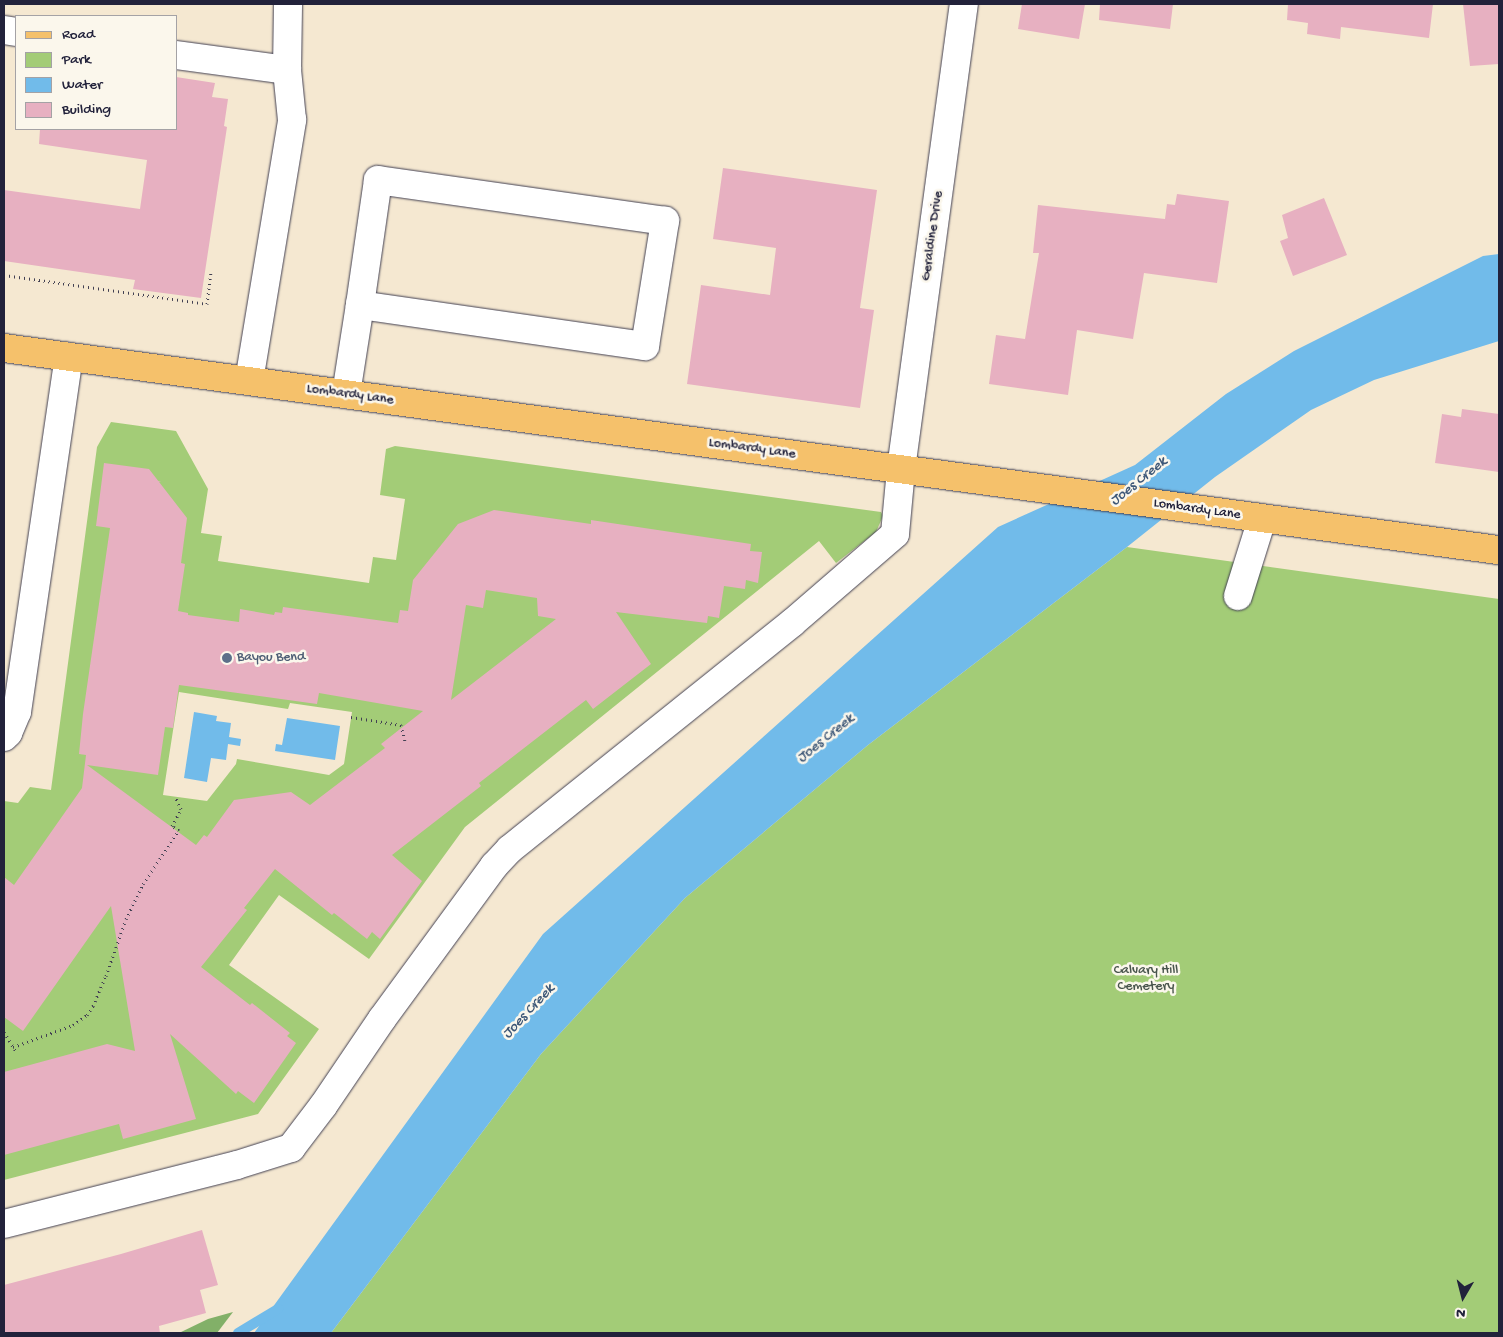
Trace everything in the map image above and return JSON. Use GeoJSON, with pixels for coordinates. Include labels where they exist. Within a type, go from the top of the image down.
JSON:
{"type":"FeatureCollection","features":[{"type":"Feature","properties":{"kind":"main road","name":"Lombardy Lane"},"geometry":{"type":"LineString","coordinates":[[4,348],[1250,518],[1499,550]]}},
{"type":"Feature","properties":{"kind":"street"},"geometry":{"type":"LineString","coordinates":[[249,381],[292,120],[287,70],[288,4]]}},
{"type":"Feature","properties":{"kind":"street","name":"Geraldine Drive"},"geometry":{"type":"LineString","coordinates":[[4,1224],[228,1168],[291,1148],[494,866],[510,849],[792,623],[896,534],[901,469],[964,4]]}},
{"type":"Feature","properties":{"kind":"street"},"geometry":{"type":"LineString","coordinates":[[178,55],[287,70]]}},
{"type":"Feature","properties":{"kind":"street"},"geometry":{"type":"LineString","coordinates":[[346,394],[378,180],[665,221],[645,346],[360,306]]}},
{"type":"Feature","properties":{"kind":"street"},"geometry":{"type":"LineString","coordinates":[[4,738],[8,734],[17,712],[69,357]]}},
{"type":"Feature","properties":{"kind":"street"},"geometry":{"type":"LineString","coordinates":[[1238,596],[1250,518]]}},
{"type":"Feature","properties":{"kind":"path"},"geometry":{"type":"LineString","coordinates":[[4,275],[207,304],[211,272]]}},
{"type":"Feature","properties":{"kind":"path"},"geometry":{"type":"LineString","coordinates":[[351,717],[401,725],[405,741]]}},
{"type":"Feature","properties":{"kind":"path"},"geometry":{"type":"LineString","coordinates":[[13,1047],[73,1025],[86,1015],[93,1006],[106,976],[126,919],[143,884],[179,830],[172,826],[181,809],[175,796]]}},
{"type":"Feature","properties":{"kind":"path"},"geometry":{"type":"LineString","coordinates":[[4,1032],[16,1051]]}},
{"type":"Feature","properties":{"kind":"green space"},"geometry":{"type":"Polygon","coordinates":[[[111,422],[176,431],[208,489],[201,533],[222,536],[218,561],[369,583],[373,557],[396,560],[405,499],[380,495],[386,449],[395,446],[881,512],[883,516],[876,532],[836,563],[819,541],[465,827],[369,959],[279,895],[229,965],[319,1029],[258,1114],[4,1180],[4,801],[18,803],[30,787],[51,790],[97,447],[111,422]],[[179,692],[163,795],[207,801],[236,764],[237,759],[329,775],[344,764],[352,712],[290,703],[288,709],[179,692]]]}},
{"type":"Feature","properties":{"kind":"green space","name":"Calvary Hill Cemetery"},"geometry":{"type":"Polygon","coordinates":[[[1127,547],[1499,599],[1499,1333],[331,1333],[541,1054],[685,898],[868,745],[1127,547]]]}},
{"type":"Feature","properties":{"kind":"green space"},"geometry":{"type":"Polygon","coordinates":[[[233,1312],[217,1333],[179,1333],[208,1319],[233,1312]]]}},
{"type":"Feature","properties":{"kind":"water","name":"Joes Creek"},"geometry":{"type":"Polygon","coordinates":[[[1499,254],[1499,341],[1374,380],[1311,410],[1215,477],[1127,547],[868,745],[685,898],[541,1054],[331,1333],[254,1333],[543,934],[998,527],[1135,465],[1226,394],[1294,351],[1483,256],[1499,254]]]}},
{"type":"Feature","properties":{"kind":"water"},"geometry":{"type":"Polygon","coordinates":[[[194,712],[217,716],[216,721],[231,723],[229,737],[241,739],[240,746],[228,744],[226,760],[211,758],[207,782],[184,778],[194,712]]]}},
{"type":"Feature","properties":{"kind":"water"},"geometry":{"type":"Polygon","coordinates":[[[287,718],[340,726],[335,760],[275,751],[276,744],[282,745],[287,718]]]}},
{"type":"Feature","properties":{"kind":"building"},"geometry":{"type":"Polygon","coordinates":[[[1022,4],[1085,4],[1079,39],[1018,29],[1022,4]]]}},
{"type":"Feature","properties":{"kind":"building"},"geometry":{"type":"Polygon","coordinates":[[[1100,4],[1173,4],[1170,29],[1099,20],[1100,4]]]}},
{"type":"Feature","properties":{"kind":"building"},"geometry":{"type":"Polygon","coordinates":[[[1288,4],[1433,4],[1429,38],[1341,27],[1340,39],[1307,34],[1308,23],[1287,20],[1288,4]]]}},
{"type":"Feature","properties":{"kind":"building"},"geometry":{"type":"Polygon","coordinates":[[[1463,4],[1499,4],[1499,64],[1470,66],[1463,4]]]}},
{"type":"Feature","properties":{"kind":"building"},"geometry":{"type":"Polygon","coordinates":[[[178,77],[215,83],[212,97],[228,99],[224,126],[227,127],[201,298],[133,289],[135,280],[4,261],[4,190],[140,209],[147,160],[39,144],[40,130],[178,130],[178,77]]]}},
{"type":"Feature","properties":{"kind":"building"},"geometry":{"type":"Polygon","coordinates":[[[723,168],[877,190],[860,308],[874,310],[860,408],[687,384],[701,285],[770,295],[776,248],[713,239],[723,168]]]}},
{"type":"Feature","properties":{"kind":"building"},"geometry":{"type":"Polygon","coordinates":[[[1177,194],[1229,201],[1217,283],[1144,273],[1133,339],[1077,330],[1068,395],[989,384],[996,335],[1025,339],[1039,253],[1033,253],[1038,205],[1165,219],[1167,204],[1175,205],[1177,194]]]}},
{"type":"Feature","properties":{"kind":"building"},"geometry":{"type":"Polygon","coordinates":[[[1324,198],[1347,255],[1293,276],[1280,241],[1288,238],[1282,215],[1324,198]]]}},
{"type":"Feature","properties":{"kind":"building"},"geometry":{"type":"Polygon","coordinates":[[[1462,409],[1499,414],[1499,472],[1435,463],[1442,414],[1461,417],[1462,409]]]}},
{"type":"Feature","properties":{"kind":"building"},"geometry":{"type":"Polygon","coordinates":[[[104,463],[149,469],[187,518],[181,563],[185,564],[178,611],[188,613],[188,615],[239,622],[240,609],[274,615],[275,612],[282,613],[283,607],[398,623],[400,610],[408,611],[413,580],[458,524],[494,510],[591,524],[591,520],[751,544],[750,551],[762,552],[758,583],[746,580],[745,589],[724,586],[719,618],[708,616],[707,623],[616,612],[651,664],[593,709],[586,700],[479,783],[481,786],[392,855],[422,881],[380,939],[372,932],[367,939],[334,913],[332,915],[275,869],[244,908],[247,910],[201,967],[290,1033],[287,1036],[296,1043],[254,1103],[238,1091],[236,1094],[170,1034],[196,1119],[123,1139],[119,1124],[4,1155],[4,1072],[107,1044],[135,1051],[111,906],[23,1031],[4,1017],[4,877],[14,885],[82,788],[86,755],[79,754],[83,714],[110,528],[96,526],[104,463]],[[486,590],[483,608],[466,605],[451,700],[556,619],[538,616],[537,598],[486,590]],[[179,685],[173,728],[165,727],[158,775],[87,765],[196,845],[204,835],[207,837],[234,800],[291,792],[310,805],[385,748],[381,744],[423,711],[319,693],[317,704],[179,685]]]}},
{"type":"Feature","properties":{"kind":"building"},"geometry":{"type":"Polygon","coordinates":[[[202,1230],[218,1285],[200,1290],[206,1313],[159,1326],[160,1333],[4,1333],[4,1285],[202,1230]]]}},
{"type":"Feature","properties":{"kind":"waterway"},"geometry":{"type":"LineString","coordinates":[[238,1333],[278,1309]]}},
{"type":"Feature","properties":{"kind":"place","name":"Bayou Bend"},"geometry":{"type":"Point","coordinates":[227,658]}}]}
